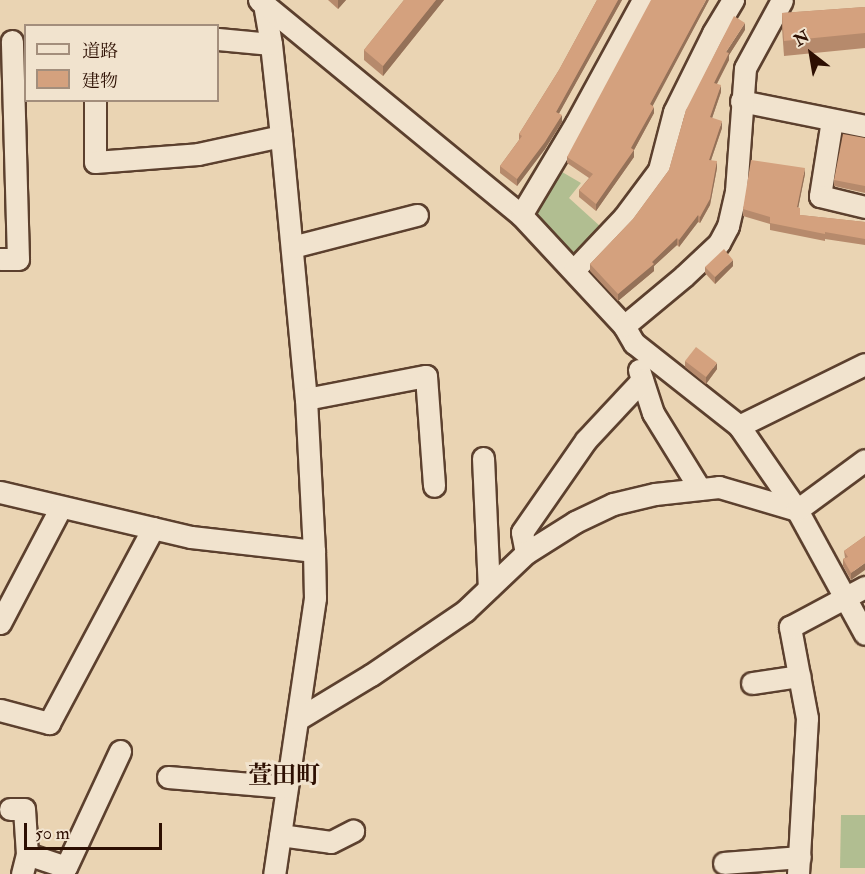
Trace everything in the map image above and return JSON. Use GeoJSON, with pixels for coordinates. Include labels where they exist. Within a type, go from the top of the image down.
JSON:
{"type":"FeatureCollection","features":[{"type":"Feature","properties":{"kind":"street"},"geometry":{"type":"LineString","coordinates":[[521,215],[576,123],[642,0]]}},
{"type":"Feature","properties":{"kind":"street"},"geometry":{"type":"LineString","coordinates":[[574,270],[624,217],[659,170],[674,112],[713,33],[733,0]]}},
{"type":"Feature","properties":{"kind":"street"},"geometry":{"type":"LineString","coordinates":[[629,335],[684,276],[719,243],[728,225],[736,191],[745,68],[782,0]]}},
{"type":"Feature","properties":{"kind":"street"},"geometry":{"type":"LineString","coordinates":[[261,2],[521,215],[574,270],[629,335],[740,426],[797,510],[865,634]]}},
{"type":"Feature","properties":{"kind":"street"},"geometry":{"type":"LineString","coordinates":[[261,2],[271,45],[306,399],[315,598],[274,874]]}},
{"type":"Feature","properties":{"kind":"street"},"geometry":{"type":"LineString","coordinates":[[219,39],[271,45]]}},
{"type":"Feature","properties":{"kind":"street"},"geometry":{"type":"LineString","coordinates":[[0,259],[18,259],[12,41]]}},
{"type":"Feature","properties":{"kind":"street"},"geometry":{"type":"LineString","coordinates":[[741,101],[865,126]]}},
{"type":"Feature","properties":{"kind":"street"},"geometry":{"type":"LineString","coordinates":[[95,102],[95,162],[198,154],[281,136]]}},
{"type":"Feature","properties":{"kind":"street"},"geometry":{"type":"LineString","coordinates":[[832,120],[820,196],[865,207]]}},
{"type":"Feature","properties":{"kind":"street"},"geometry":{"type":"LineString","coordinates":[[292,247],[417,215]]}},
{"type":"Feature","properties":{"kind":"street"},"geometry":{"type":"LineString","coordinates":[[629,335],[653,413],[700,489]]}},
{"type":"Feature","properties":{"kind":"street"},"geometry":{"type":"LineString","coordinates":[[740,426],[865,364]]}},
{"type":"Feature","properties":{"kind":"street"},"geometry":{"type":"LineString","coordinates":[[306,399],[426,376],[434,486]]}},
{"type":"Feature","properties":{"kind":"street"},"geometry":{"type":"LineString","coordinates":[[526,553],[522,532],[586,440],[642,380]]}},
{"type":"Feature","properties":{"kind":"street"},"geometry":{"type":"LineString","coordinates":[[483,458],[489,588]]}},
{"type":"Feature","properties":{"kind":"street"},"geometry":{"type":"LineString","coordinates":[[797,510],[865,460]]}},
{"type":"Feature","properties":{"kind":"street"},"geometry":{"type":"LineString","coordinates":[[298,719],[371,675],[465,611],[526,553],[575,522],[613,504],[655,494],[719,487],[797,510]]}},
{"type":"Feature","properties":{"kind":"street"},"geometry":{"type":"LineString","coordinates":[[0,492],[191,537],[314,551]]}},
{"type":"Feature","properties":{"kind":"street"},"geometry":{"type":"LineString","coordinates":[[0,622],[61,507]]}},
{"type":"Feature","properties":{"kind":"street"},"geometry":{"type":"LineString","coordinates":[[0,710],[49,723],[153,528]]}},
{"type":"Feature","properties":{"kind":"street"},"geometry":{"type":"LineString","coordinates":[[724,863],[799,865],[807,718],[790,627],[865,587]]}},
{"type":"Feature","properties":{"kind":"street"},"geometry":{"type":"LineString","coordinates":[[752,684],[799,676]]}},
{"type":"Feature","properties":{"kind":"street"},"geometry":{"type":"LineString","coordinates":[[24,808],[24,864],[65,870],[120,751]]}},
{"type":"Feature","properties":{"kind":"street"},"geometry":{"type":"LineString","coordinates":[[168,777],[287,787]]}},
{"type":"Feature","properties":{"kind":"street"},"geometry":{"type":"LineString","coordinates":[[280,835],[331,842],[353,831]]}},
{"type":"Feature","properties":{"kind":"green space"},"geometry":{"type":"Polygon","coordinates":[[[557,169],[581,183],[569,198],[601,227],[574,256],[531,211],[557,169]]]}},
{"type":"Feature","properties":{"kind":"green space"},"geometry":{"type":"Polygon","coordinates":[[[841,815],[865,815],[865,868],[840,868],[841,815]]]}},
{"type":"Feature","properties":{"kind":"building"},"geometry":{"type":"Polygon","coordinates":[[[404,0],[436,0],[383,66],[364,50],[404,0]]]}},
{"type":"Feature","properties":{"kind":"building"},"geometry":{"type":"Polygon","coordinates":[[[597,0],[618,0],[556,112],[562,115],[517,179],[500,166],[522,136],[519,134],[559,70],[597,0]]]}},
{"type":"Feature","properties":{"kind":"building"},"geometry":{"type":"Polygon","coordinates":[[[651,0],[706,0],[650,104],[654,107],[631,148],[634,150],[596,204],[579,190],[593,174],[567,157],[651,0]]]}},
{"type":"Feature","properties":{"kind":"building"},"geometry":{"type":"Polygon","coordinates":[[[865,7],[865,33],[784,41],[782,13],[865,7]]]}},
{"type":"Feature","properties":{"kind":"building"},"geometry":{"type":"Polygon","coordinates":[[[734,16],[745,23],[726,52],[729,53],[714,83],[721,85],[710,117],[722,121],[709,160],[717,161],[710,199],[700,217],[698,215],[679,240],[677,238],[652,262],[654,264],[618,294],[590,264],[633,219],[669,170],[686,110],[734,16]]]}},
{"type":"Feature","properties":{"kind":"building"},"geometry":{"type":"Polygon","coordinates":[[[843,134],[865,138],[865,186],[834,180],[843,134]]]}},
{"type":"Feature","properties":{"kind":"building"},"geometry":{"type":"Polygon","coordinates":[[[751,160],[805,168],[797,207],[800,208],[800,215],[865,222],[865,239],[770,223],[770,217],[743,209],[751,160]]]}},
{"type":"Feature","properties":{"kind":"building"},"geometry":{"type":"Polygon","coordinates":[[[724,249],[733,260],[715,277],[705,267],[724,249]]]}},
{"type":"Feature","properties":{"kind":"building"},"geometry":{"type":"Polygon","coordinates":[[[696,347],[717,363],[706,377],[685,361],[696,347]]]}},
{"type":"Feature","properties":{"kind":"building"},"geometry":{"type":"Polygon","coordinates":[[[865,536],[865,563],[851,573],[843,559],[848,557],[844,551],[865,536]]]}},
{"type":"Feature","properties":{"kind":"district","name":"萱田町"},"geometry":{"type":"Point","coordinates":[284,776]}}]}
